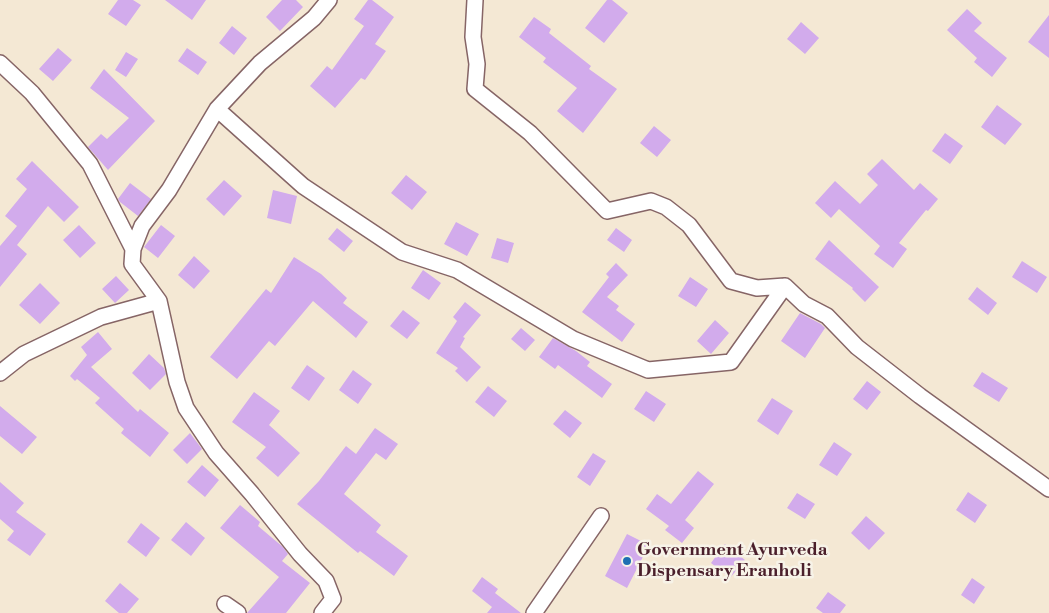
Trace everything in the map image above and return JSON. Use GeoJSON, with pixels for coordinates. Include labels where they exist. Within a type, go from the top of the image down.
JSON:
{"type":"FeatureCollection","features":[{"type":"Feature","properties":{"kind":"street"},"geometry":{"type":"LineString","coordinates":[[322,613],[333,599],[326,581],[300,554],[216,453],[186,408],[177,382],[159,301],[132,264],[133,249],[142,226],[169,190],[216,109],[260,63],[314,18],[329,0]]}},
{"type":"Feature","properties":{"kind":"street"},"geometry":{"type":"LineString","coordinates":[[475,0],[473,37],[477,64],[475,89],[530,133],[608,211],[651,202],[666,207],[689,225],[731,281],[757,288],[785,286],[804,304],[827,316],[857,347],[920,396],[1049,489]]}},
{"type":"Feature","properties":{"kind":"street"},"geometry":{"type":"LineString","coordinates":[[0,63],[32,93],[90,164],[133,249]]}},
{"type":"Feature","properties":{"kind":"street"},"geometry":{"type":"LineString","coordinates":[[216,109],[303,186],[402,252],[457,270],[573,339],[648,370],[731,362],[785,286]]}},
{"type":"Feature","properties":{"kind":"street"},"geometry":{"type":"LineString","coordinates":[[0,373],[24,354],[101,317],[159,301]]}},
{"type":"Feature","properties":{"kind":"street"},"geometry":{"type":"LineString","coordinates":[[534,613],[601,516]]}},
{"type":"Feature","properties":{"kind":"street"},"geometry":{"type":"LineString","coordinates":[[225,604],[238,613]]}},
{"type":"Feature","properties":{"kind":"building"},"geometry":{"type":"Polygon","coordinates":[[[118,0],[133,0],[141,5],[126,26],[108,14],[118,0]]]}},
{"type":"Feature","properties":{"kind":"building"},"geometry":{"type":"Polygon","coordinates":[[[165,0],[206,0],[192,20],[165,0]]]}},
{"type":"Feature","properties":{"kind":"building"},"geometry":{"type":"Polygon","coordinates":[[[282,0],[296,0],[303,7],[280,31],[266,17],[282,0]]]}},
{"type":"Feature","properties":{"kind":"building"},"geometry":{"type":"Polygon","coordinates":[[[368,0],[372,0],[394,17],[375,44],[386,51],[365,80],[361,78],[335,108],[310,86],[327,66],[332,70],[364,26],[354,19],[368,0]]]}},
{"type":"Feature","properties":{"kind":"building"},"geometry":{"type":"Polygon","coordinates":[[[607,0],[612,0],[628,13],[604,43],[585,28],[607,0]]]}},
{"type":"Feature","properties":{"kind":"building"},"geometry":{"type":"Polygon","coordinates":[[[967,9],[982,23],[974,31],[1007,58],[992,77],[974,62],[977,58],[947,30],[967,9]]]}},
{"type":"Feature","properties":{"kind":"building"},"geometry":{"type":"Polygon","coordinates":[[[1049,15],[1049,58],[1028,42],[1049,15]]]}},
{"type":"Feature","properties":{"kind":"building"},"geometry":{"type":"Polygon","coordinates":[[[534,17],[551,29],[549,33],[591,66],[589,69],[617,89],[583,133],[557,111],[577,88],[543,62],[546,58],[519,37],[534,17]]]}},
{"type":"Feature","properties":{"kind":"building"},"geometry":{"type":"Polygon","coordinates":[[[801,22],[819,38],[805,54],[787,39],[801,22]]]}},
{"type":"Feature","properties":{"kind":"building"},"geometry":{"type":"Polygon","coordinates":[[[232,26],[247,38],[234,55],[219,43],[232,26]]]}},
{"type":"Feature","properties":{"kind":"building"},"geometry":{"type":"Polygon","coordinates":[[[58,48],[72,60],[53,81],[39,69],[58,48]]]}},
{"type":"Feature","properties":{"kind":"building"},"geometry":{"type":"Polygon","coordinates":[[[187,48],[207,62],[198,75],[178,61],[187,48]]]}},
{"type":"Feature","properties":{"kind":"building"},"geometry":{"type":"Polygon","coordinates":[[[126,52],[138,59],[126,77],[115,70],[126,52]]]}},
{"type":"Feature","properties":{"kind":"building"},"geometry":{"type":"Polygon","coordinates":[[[104,69],[155,121],[108,170],[88,147],[101,134],[107,139],[129,118],[90,88],[104,69]]]}},
{"type":"Feature","properties":{"kind":"building"},"geometry":{"type":"Polygon","coordinates":[[[997,105],[1022,124],[1005,145],[981,127],[997,105]]]}},
{"type":"Feature","properties":{"kind":"building"},"geometry":{"type":"Polygon","coordinates":[[[654,126],[671,140],[657,157],[640,143],[654,126]]]}},
{"type":"Feature","properties":{"kind":"building"},"geometry":{"type":"Polygon","coordinates":[[[945,133],[963,146],[950,164],[932,151],[945,133]]]}},
{"type":"Feature","properties":{"kind":"building"},"geometry":{"type":"Polygon","coordinates":[[[882,159],[914,190],[920,183],[938,199],[928,211],[926,210],[899,243],[907,249],[893,268],[874,254],[880,246],[839,209],[831,218],[815,203],[835,181],[860,204],[878,185],[867,174],[882,159]]]}},
{"type":"Feature","properties":{"kind":"building"},"geometry":{"type":"Polygon","coordinates":[[[32,161],[79,207],[64,222],[48,206],[17,245],[27,254],[0,287],[0,246],[17,226],[5,216],[27,189],[16,179],[32,161]]]}},
{"type":"Feature","properties":{"kind":"building"},"geometry":{"type":"Polygon","coordinates":[[[406,175],[427,192],[412,210],[391,193],[406,175]]]}},
{"type":"Feature","properties":{"kind":"building"},"geometry":{"type":"Polygon","coordinates":[[[224,180],[242,196],[224,216],[206,199],[224,180]]]}},
{"type":"Feature","properties":{"kind":"building"},"geometry":{"type":"Polygon","coordinates":[[[130,183],[151,199],[138,216],[118,199],[130,183]]]}},
{"type":"Feature","properties":{"kind":"building"},"geometry":{"type":"Polygon","coordinates":[[[273,190],[297,196],[291,224],[267,218],[273,190]]]}},
{"type":"Feature","properties":{"kind":"building"},"geometry":{"type":"Polygon","coordinates":[[[456,222],[479,234],[467,256],[444,244],[456,222]]]}},
{"type":"Feature","properties":{"kind":"building"},"geometry":{"type":"Polygon","coordinates":[[[79,225],[96,243],[80,258],[63,240],[79,225]]]}},
{"type":"Feature","properties":{"kind":"building"},"geometry":{"type":"Polygon","coordinates":[[[161,225],[175,236],[158,258],[144,247],[161,225]]]}},
{"type":"Feature","properties":{"kind":"building"},"geometry":{"type":"Polygon","coordinates":[[[337,228],[353,241],[344,252],[328,239],[337,228]]]}},
{"type":"Feature","properties":{"kind":"building"},"geometry":{"type":"Polygon","coordinates":[[[616,228],[632,240],[624,252],[607,240],[616,228]]]}},
{"type":"Feature","properties":{"kind":"building"},"geometry":{"type":"Polygon","coordinates":[[[497,238],[514,243],[508,263],[491,258],[497,238]]]}},
{"type":"Feature","properties":{"kind":"building"},"geometry":{"type":"Polygon","coordinates":[[[829,240],[879,287],[865,302],[853,288],[815,259],[829,240]]]}},
{"type":"Feature","properties":{"kind":"building"},"geometry":{"type":"Polygon","coordinates":[[[194,256],[210,271],[194,289],[178,275],[194,256]]]}},
{"type":"Feature","properties":{"kind":"building"},"geometry":{"type":"Polygon","coordinates":[[[294,257],[321,274],[347,298],[343,303],[368,322],[356,338],[313,301],[275,346],[269,341],[237,379],[210,357],[266,289],[271,293],[294,257]]]}},
{"type":"Feature","properties":{"kind":"building"},"geometry":{"type":"Polygon","coordinates":[[[1022,261],[1047,277],[1037,293],[1012,277],[1022,261]]]}},
{"type":"Feature","properties":{"kind":"building"},"geometry":{"type":"Polygon","coordinates":[[[616,263],[628,275],[607,297],[619,306],[616,310],[635,324],[622,342],[582,312],[609,277],[606,274],[616,263]]]}},
{"type":"Feature","properties":{"kind":"building"},"geometry":{"type":"Polygon","coordinates":[[[423,270],[441,283],[429,300],[411,288],[423,270]]]}},
{"type":"Feature","properties":{"kind":"building"},"geometry":{"type":"Polygon","coordinates":[[[116,276],[129,290],[115,303],[102,289],[116,276]]]}},
{"type":"Feature","properties":{"kind":"building"},"geometry":{"type":"Polygon","coordinates":[[[690,277],[708,289],[696,307],[678,296],[690,277]]]}},
{"type":"Feature","properties":{"kind":"building"},"geometry":{"type":"Polygon","coordinates":[[[40,283],[60,303],[40,324],[19,305],[40,283]]]}},
{"type":"Feature","properties":{"kind":"building"},"geometry":{"type":"Polygon","coordinates":[[[977,287],[997,303],[988,315],[968,299],[977,287]]]}},
{"type":"Feature","properties":{"kind":"building"},"geometry":{"type":"Polygon","coordinates":[[[465,302],[481,315],[463,337],[465,338],[460,347],[481,367],[467,382],[455,371],[458,368],[436,353],[457,321],[453,317],[465,302]]]}},
{"type":"Feature","properties":{"kind":"building"},"geometry":{"type":"Polygon","coordinates":[[[403,310],[420,323],[407,339],[390,326],[403,310]]]}},
{"type":"Feature","properties":{"kind":"building"},"geometry":{"type":"Polygon","coordinates":[[[800,313],[825,328],[805,358],[781,341],[800,313]]]}},
{"type":"Feature","properties":{"kind":"building"},"geometry":{"type":"Polygon","coordinates":[[[715,320],[729,333],[711,354],[697,341],[715,320]]]}},
{"type":"Feature","properties":{"kind":"building"},"geometry":{"type":"Polygon","coordinates":[[[521,328],[535,340],[525,351],[511,339],[521,328]]]}},
{"type":"Feature","properties":{"kind":"building"},"geometry":{"type":"Polygon","coordinates":[[[98,332],[112,349],[91,367],[138,412],[140,409],[169,433],[150,457],[121,433],[124,429],[95,403],[100,398],[77,379],[75,381],[70,376],[87,355],[81,347],[98,332]]]}},
{"type":"Feature","properties":{"kind":"building"},"geometry":{"type":"Polygon","coordinates":[[[553,338],[576,351],[590,362],[587,366],[612,384],[602,398],[558,365],[555,369],[539,357],[553,338]]]}},
{"type":"Feature","properties":{"kind":"building"},"geometry":{"type":"Polygon","coordinates":[[[149,354],[164,368],[166,374],[150,390],[132,373],[149,354]]]}},
{"type":"Feature","properties":{"kind":"building"},"geometry":{"type":"Polygon","coordinates":[[[307,365],[325,378],[309,401],[291,388],[307,365]]]}},
{"type":"Feature","properties":{"kind":"building"},"geometry":{"type":"Polygon","coordinates":[[[353,370],[372,384],[358,404],[339,390],[353,370]]]}},
{"type":"Feature","properties":{"kind":"building"},"geometry":{"type":"Polygon","coordinates":[[[982,372],[1008,388],[999,402],[973,386],[982,372]]]}},
{"type":"Feature","properties":{"kind":"building"},"geometry":{"type":"Polygon","coordinates":[[[867,381],[881,392],[867,410],[853,399],[867,381]]]}},
{"type":"Feature","properties":{"kind":"building"},"geometry":{"type":"Polygon","coordinates":[[[488,386],[507,401],[494,417],[475,402],[488,386]]]}},
{"type":"Feature","properties":{"kind":"building"},"geometry":{"type":"Polygon","coordinates":[[[646,391],[666,404],[654,422],[634,409],[646,391]]]}},
{"type":"Feature","properties":{"kind":"building"},"geometry":{"type":"Polygon","coordinates":[[[254,392],[280,411],[269,425],[300,453],[278,477],[256,458],[266,447],[232,422],[254,392]]]}},
{"type":"Feature","properties":{"kind":"building"},"geometry":{"type":"Polygon","coordinates":[[[772,398],[793,411],[778,435],[757,421],[772,398]]]}},
{"type":"Feature","properties":{"kind":"building"},"geometry":{"type":"Polygon","coordinates":[[[0,406],[37,437],[22,454],[0,436],[0,406]]]}},
{"type":"Feature","properties":{"kind":"building"},"geometry":{"type":"Polygon","coordinates":[[[565,410],[582,423],[570,438],[553,424],[565,410]]]}},
{"type":"Feature","properties":{"kind":"building"},"geometry":{"type":"Polygon","coordinates":[[[375,428],[398,444],[386,460],[376,453],[344,494],[381,525],[376,532],[408,556],[394,576],[360,551],[358,553],[297,504],[319,481],[346,446],[356,454],[375,428]]]}},
{"type":"Feature","properties":{"kind":"building"},"geometry":{"type":"Polygon","coordinates":[[[190,433],[202,449],[187,464],[173,450],[190,433]]]}},
{"type":"Feature","properties":{"kind":"building"},"geometry":{"type":"Polygon","coordinates":[[[834,442],[852,454],[837,476],[819,465],[834,442]]]}},
{"type":"Feature","properties":{"kind":"building"},"geometry":{"type":"Polygon","coordinates":[[[593,453],[606,461],[590,486],[577,477],[593,453]]]}},
{"type":"Feature","properties":{"kind":"building"},"geometry":{"type":"Polygon","coordinates":[[[202,465],[219,480],[205,497],[187,482],[202,465]]]}},
{"type":"Feature","properties":{"kind":"building"},"geometry":{"type":"Polygon","coordinates":[[[698,471],[714,484],[685,520],[694,528],[682,543],[665,530],[669,526],[646,509],[657,494],[671,504],[698,471]]]}},
{"type":"Feature","properties":{"kind":"building"},"geometry":{"type":"Polygon","coordinates":[[[0,482],[24,503],[16,512],[46,534],[30,556],[7,540],[14,531],[0,519],[0,482]]]}},
{"type":"Feature","properties":{"kind":"building"},"geometry":{"type":"Polygon","coordinates":[[[968,492],[987,505],[975,523],[956,510],[968,492]]]}},
{"type":"Feature","properties":{"kind":"building"},"geometry":{"type":"Polygon","coordinates":[[[797,493],[815,504],[805,519],[787,508],[797,493]]]}},
{"type":"Feature","properties":{"kind":"building"},"geometry":{"type":"Polygon","coordinates":[[[240,505],[260,522],[258,526],[283,547],[288,554],[282,561],[310,583],[286,613],[247,613],[279,577],[220,528],[240,505]]]}},
{"type":"Feature","properties":{"kind":"building"},"geometry":{"type":"Polygon","coordinates":[[[866,516],[885,533],[869,550],[851,533],[866,516]]]}},
{"type":"Feature","properties":{"kind":"building"},"geometry":{"type":"Polygon","coordinates":[[[186,522],[205,538],[191,556],[171,540],[186,522]]]}},
{"type":"Feature","properties":{"kind":"building"},"geometry":{"type":"Polygon","coordinates":[[[141,523],[160,538],[146,557],[127,542],[141,523]]]}},
{"type":"Feature","properties":{"kind":"building","name":"Government Ayurveda Dispensary Eranholi"},"geometry":{"type":"Polygon","coordinates":[[[627,534],[649,545],[627,588],[605,576],[627,534]]]}},
{"type":"Feature","properties":{"kind":"building"},"geometry":{"type":"Polygon","coordinates":[[[725,544],[745,560],[730,578],[711,563],[725,544]]]}},
{"type":"Feature","properties":{"kind":"building"},"geometry":{"type":"Polygon","coordinates":[[[482,577],[498,589],[495,593],[521,613],[487,613],[492,607],[472,591],[482,577]]]}},
{"type":"Feature","properties":{"kind":"building"},"geometry":{"type":"Polygon","coordinates":[[[972,578],[985,587],[974,604],[961,595],[972,578]]]}},
{"type":"Feature","properties":{"kind":"building"},"geometry":{"type":"Polygon","coordinates":[[[120,583],[139,599],[127,613],[119,613],[105,601],[120,583]]]}},
{"type":"Feature","properties":{"kind":"building"},"geometry":{"type":"Polygon","coordinates":[[[828,592],[846,605],[840,613],[823,613],[816,608],[828,592]]]}},
{"type":"Feature","properties":{"kind":"place","name":"Government Ayurveda Dispensary Eranholi"},"geometry":{"type":"Point","coordinates":[627,561]}}]}
